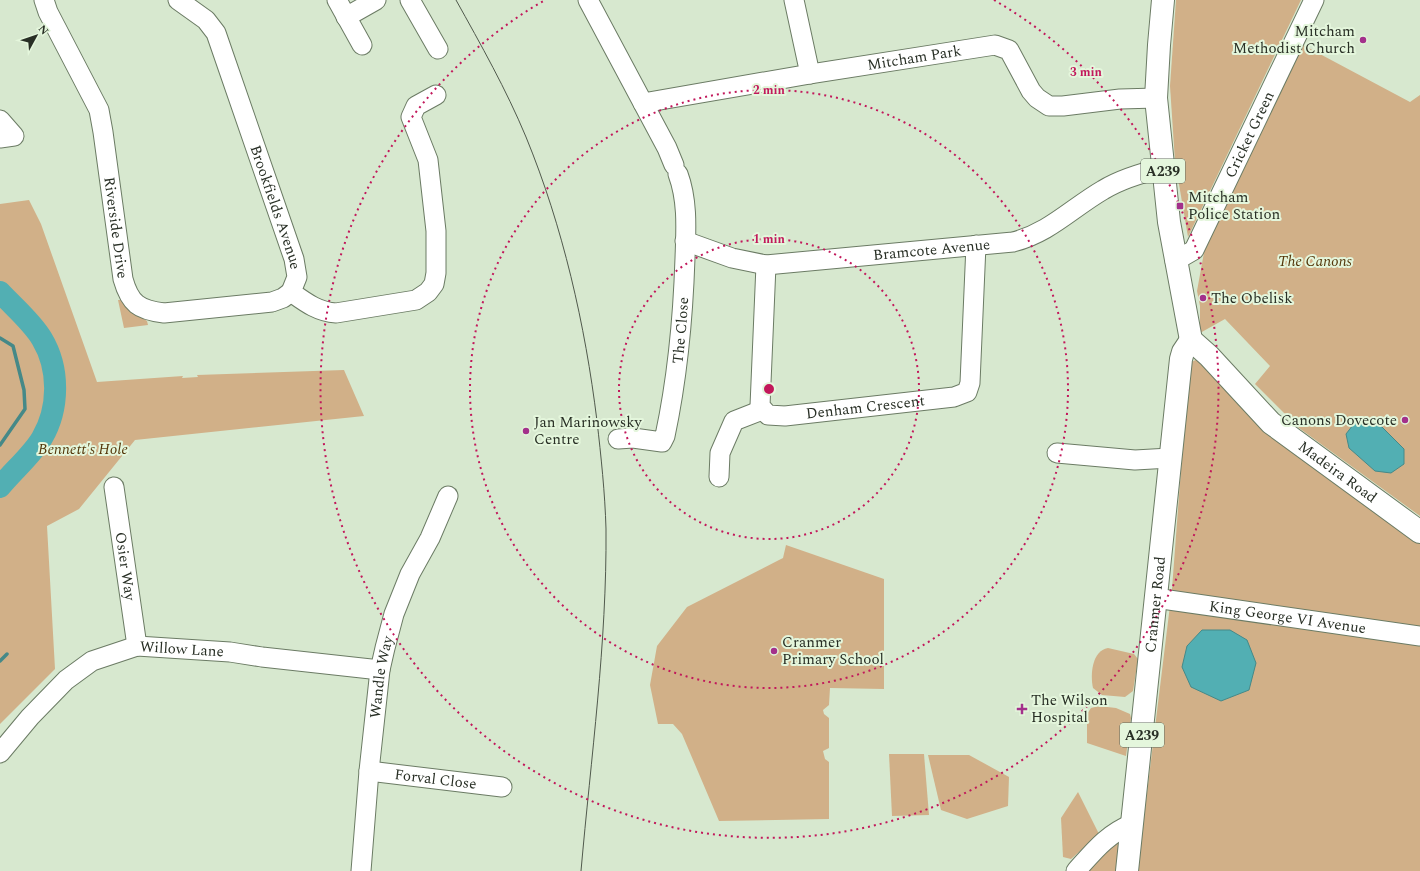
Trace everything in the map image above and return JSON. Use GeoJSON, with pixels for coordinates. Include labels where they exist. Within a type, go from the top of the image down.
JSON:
{"type":"FeatureCollection","features":[{"type":"Feature","properties":{"kind":"main road","name":"A239"},"geometry":{"type":"LineString","coordinates":[[1163,0],[1158,45],[1156,98],[1163,168],[1176,261],[1191,340]]}},
{"type":"Feature","properties":{"kind":"main road","name":"Cranmer Road"},"geometry":{"type":"LineString","coordinates":[[1127,871],[1181,359],[1183,352],[1191,340]]}},
{"type":"Feature","properties":{"kind":"main road","name":"Madeira Road"},"geometry":{"type":"LineString","coordinates":[[1191,340],[1209,356],[1271,423],[1420,532]]}},
{"type":"Feature","properties":{"kind":"street","name":"Riverside Drive"},"geometry":{"type":"LineString","coordinates":[[44,0],[48,12],[98,110],[103,132],[126,291],[131,300],[140,307],[151,312],[164,313],[272,302],[283,298],[291,292]]}},
{"type":"Feature","properties":{"kind":"street","name":"Brookfields Avenue"},"geometry":{"type":"LineString","coordinates":[[178,0],[206,20],[216,33],[294,259],[297,277],[291,292],[324,312],[336,313],[416,300],[428,292],[434,284],[436,273],[436,231],[428,160],[411,117],[416,106],[436,96]]}},
{"type":"Feature","properties":{"kind":"street"},"geometry":{"type":"LineString","coordinates":[[337,0],[362,45]]}},
{"type":"Feature","properties":{"kind":"street"},"geometry":{"type":"LineString","coordinates":[[346,17],[376,0]]}},
{"type":"Feature","properties":{"kind":"street"},"geometry":{"type":"LineString","coordinates":[[410,0],[438,49]]}},
{"type":"Feature","properties":{"kind":"street"},"geometry":{"type":"LineString","coordinates":[[588,0],[643,103]]}},
{"type":"Feature","properties":{"kind":"street"},"geometry":{"type":"LineString","coordinates":[[794,0],[810,74]]}},
{"type":"Feature","properties":{"kind":"street","name":"Cricket Green"},"geometry":{"type":"LineString","coordinates":[[1176,261],[1194,250],[1314,0]]}},
{"type":"Feature","properties":{"kind":"street","name":"Mitcham Park"},"geometry":{"type":"LineString","coordinates":[[643,103],[810,74],[995,45],[1008,50],[1031,90],[1038,98],[1049,106],[1064,106],[1120,99],[1156,98]]}},
{"type":"Feature","properties":{"kind":"street","name":"The Close"},"geometry":{"type":"LineString","coordinates":[[618,439],[633,438],[662,442],[665,436],[678,368],[683,317],[685,241],[684,194],[676,169],[643,103]]}},
{"type":"Feature","properties":{"kind":"street"},"geometry":{"type":"LineString","coordinates":[[0,120],[14,136],[0,138]]}},
{"type":"Feature","properties":{"kind":"street","name":"Bramcote Avenue"},"geometry":{"type":"LineString","coordinates":[[685,241],[732,258],[766,265],[1013,242],[1034,236],[1053,226],[1084,202],[1114,184],[1140,174],[1163,168]]}},
{"type":"Feature","properties":{"kind":"street","name":"Denham Crescent"},"geometry":{"type":"LineString","coordinates":[[762,410],[772,416],[785,416],[954,397],[963,394],[969,388],[970,383],[976,246]]}},
{"type":"Feature","properties":{"kind":"street"},"geometry":{"type":"LineString","coordinates":[[719,477],[720,453],[734,421],[762,410],[760,401],[766,265]]}},
{"type":"Feature","properties":{"kind":"street"},"geometry":{"type":"LineString","coordinates":[[1057,453],[1135,460],[1170,458]]}},
{"type":"Feature","properties":{"kind":"street","name":"Osier Way"},"geometry":{"type":"LineString","coordinates":[[114,487],[137,646]]}},
{"type":"Feature","properties":{"kind":"street","name":"Wandle Way"},"geometry":{"type":"LineString","coordinates":[[361,871],[369,771],[380,670],[391,624],[400,597],[410,574],[430,538],[448,496]]}},
{"type":"Feature","properties":{"kind":"street","name":"King George VI Avenue"},"geometry":{"type":"LineString","coordinates":[[1155,598],[1420,636]]}},
{"type":"Feature","properties":{"kind":"street","name":"Willow Lane"},"geometry":{"type":"LineString","coordinates":[[0,753],[30,717],[66,680],[92,661],[137,646],[230,652],[380,670]]}},
{"type":"Feature","properties":{"kind":"street","name":"Forval Close"},"geometry":{"type":"LineString","coordinates":[[369,771],[502,787]]}},
{"type":"Feature","properties":{"kind":"street"},"geometry":{"type":"LineString","coordinates":[[1076,871],[1109,835],[1132,824]]}},
{"type":"Feature","properties":{"kind":"green space"},"geometry":{"type":"Polygon","coordinates":[[[1176,0],[1301,0],[1188,237],[1175,161],[1170,86],[1176,0]]]}},
{"type":"Feature","properties":{"kind":"green space","name":"The Canons"},"geometry":{"type":"Polygon","coordinates":[[[1303,45],[1410,102],[1420,95],[1420,516],[1299,428],[1255,384],[1270,366],[1225,319],[1200,333],[1200,306],[1197,291],[1205,247],[1303,45]]]}},
{"type":"Feature","properties":{"kind":"green space","name":"Bennett's Hole"},"geometry":{"type":"Polygon","coordinates":[[[29,200],[41,224],[97,382],[183,376],[182,378],[198,377],[197,375],[344,370],[364,416],[135,440],[79,509],[47,526],[55,669],[0,724],[0,204],[29,200]]]}},
{"type":"Feature","properties":{"kind":"green space"},"geometry":{"type":"Polygon","coordinates":[[[118,300],[122,300],[135,313],[147,321],[148,325],[124,328],[118,300]]]}},
{"type":"Feature","properties":{"kind":"green space"},"geometry":{"type":"Polygon","coordinates":[[[1198,359],[1420,543],[1420,871],[1136,871],[1140,834],[1142,834],[1172,589],[1189,363],[1198,359]]]}},
{"type":"Feature","properties":{"kind":"green space"},"geometry":{"type":"Polygon","coordinates":[[[786,545],[884,579],[884,689],[830,688],[829,705],[823,710],[824,714],[829,718],[829,748],[823,751],[825,759],[829,762],[829,819],[719,821],[682,734],[673,724],[658,724],[650,685],[657,646],[687,607],[783,558],[786,545]]]}},
{"type":"Feature","properties":{"kind":"green space"},"geometry":{"type":"Polygon","coordinates":[[[1108,648],[1134,654],[1138,659],[1133,691],[1125,697],[1102,695],[1093,688],[1092,670],[1095,658],[1103,650],[1108,648]]]}},
{"type":"Feature","properties":{"kind":"green space"},"geometry":{"type":"Polygon","coordinates":[[[1099,706],[1116,708],[1130,714],[1131,718],[1126,756],[1087,743],[1087,714],[1091,708],[1099,706]]]}},
{"type":"Feature","properties":{"kind":"green space"},"geometry":{"type":"Polygon","coordinates":[[[889,754],[924,754],[929,815],[892,816],[889,754]]]}},
{"type":"Feature","properties":{"kind":"green space"},"geometry":{"type":"Polygon","coordinates":[[[928,755],[969,755],[1009,777],[1008,806],[967,819],[941,810],[928,755]]]}},
{"type":"Feature","properties":{"kind":"green space"},"geometry":{"type":"Polygon","coordinates":[[[1078,792],[1099,834],[1071,859],[1063,857],[1061,818],[1078,792]]]}},
{"type":"Feature","properties":{"kind":"green space"},"geometry":{"type":"Polygon","coordinates":[[[1125,830],[1119,871],[1087,871],[1107,851],[1125,830]]]}},
{"type":"Feature","properties":{"kind":"water"},"geometry":{"type":"Polygon","coordinates":[[[1356,421],[1371,421],[1382,427],[1404,449],[1404,464],[1391,473],[1375,471],[1349,448],[1346,434],[1356,421]]]}},
{"type":"Feature","properties":{"kind":"water"},"geometry":{"type":"Polygon","coordinates":[[[1202,630],[1230,630],[1247,640],[1256,663],[1249,690],[1221,701],[1191,687],[1182,667],[1187,646],[1202,630]]]}},
{"type":"Feature","properties":{"kind":"waterway"},"geometry":{"type":"LineString","coordinates":[[0,292],[28,321],[42,339],[52,363],[55,389],[52,415],[42,438],[0,487]]}},
{"type":"Feature","properties":{"kind":"waterway"},"geometry":{"type":"LineString","coordinates":[[0,338],[13,346],[24,390],[25,409],[0,445]]}},
{"type":"Feature","properties":{"kind":"waterway"},"geometry":{"type":"LineString","coordinates":[[0,661],[7,654]]}},
{"type":"Feature","properties":{"kind":"tram line"},"geometry":{"type":"LineString","coordinates":[[456,0],[493,67],[510,102],[539,171],[562,241],[571,276],[592,385],[604,488],[606,572],[598,700],[581,871]]}},
{"type":"Feature","properties":{"kind":"place","name":"Mitcham Methodist Church"},"geometry":{"type":"Point","coordinates":[1363,40]}},
{"type":"Feature","properties":{"kind":"place","name":"Mitcham Police Station"},"geometry":{"type":"Point","coordinates":[1180,206]}},
{"type":"Feature","properties":{"kind":"place","name":"The Obelisk"},"geometry":{"type":"Point","coordinates":[1203,298]}},
{"type":"Feature","properties":{"kind":"place","name":"Canons Dovecote"},"geometry":{"type":"Point","coordinates":[1405,420]}},
{"type":"Feature","properties":{"kind":"place","name":"Jan Marinowsky Centre"},"geometry":{"type":"Point","coordinates":[526,431]}},
{"type":"Feature","properties":{"kind":"place","name":"Cranmer Primary School"},"geometry":{"type":"Point","coordinates":[774,651]}},
{"type":"Feature","properties":{"kind":"place","name":"The Wilson Hospital"},"geometry":{"type":"Point","coordinates":[1022,709]}}]}
